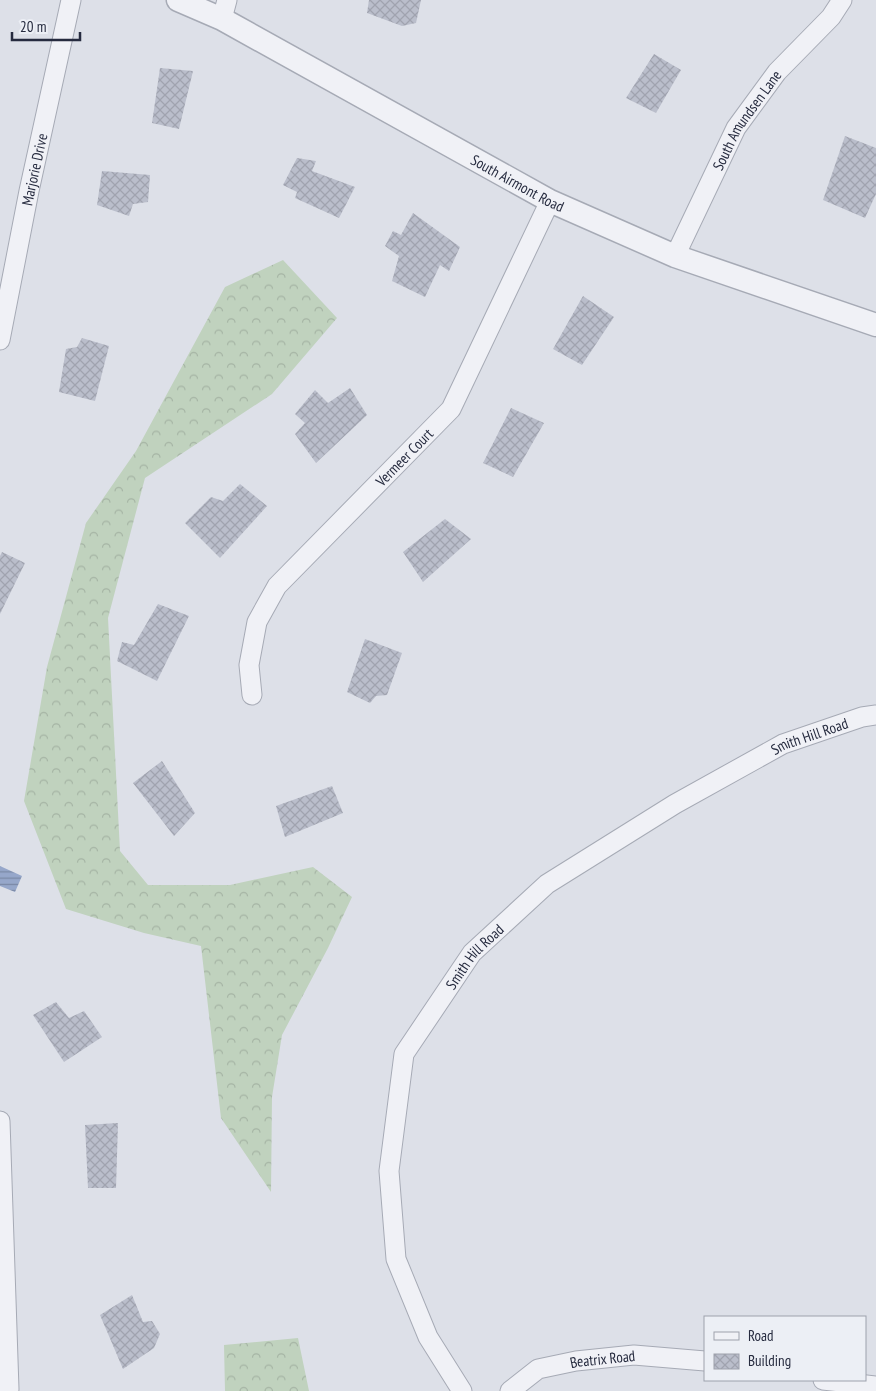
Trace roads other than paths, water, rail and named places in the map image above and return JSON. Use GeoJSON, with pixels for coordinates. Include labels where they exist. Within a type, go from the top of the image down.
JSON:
{"type":"FeatureCollection","features":[{"type":"Feature","properties":{"kind":"street","name":"Marjorie Drive"},"geometry":{"type":"LineString","coordinates":[[0,340],[29,191],[71,0]]}},
{"type":"Feature","properties":{"kind":"street","name":"South Airmont Road"},"geometry":{"type":"LineString","coordinates":[[178,0],[225,10],[550,201],[674,256],[876,325]]}},
{"type":"Feature","properties":{"kind":"street","name":"South Amundsen Lane"},"geometry":{"type":"LineString","coordinates":[[674,256],[736,128],[777,72],[831,17],[842,0]]}},
{"type":"Feature","properties":{"kind":"street","name":"Vermeer Court"},"geometry":{"type":"LineString","coordinates":[[252,695],[249,665],[257,622],[277,586],[451,409],[550,201]]}},
{"type":"Feature","properties":{"kind":"street","name":"Smith Hill Road"},"geometry":{"type":"LineString","coordinates":[[462,1391],[428,1337],[396,1259],[389,1171],[404,1054],[472,953],[547,884],[675,804],[783,744],[862,717],[876,715]]}},
{"type":"Feature","properties":{"kind":"street"},"geometry":{"type":"LineString","coordinates":[[0,1121],[9,1389]]}},
{"type":"Feature","properties":{"kind":"street","name":"Beatrix Road"},"geometry":{"type":"LineString","coordinates":[[510,1391],[538,1370],[576,1361],[634,1355],[704,1361]]}},
{"type":"Feature","properties":{"kind":"street"},"geometry":{"type":"LineString","coordinates":[[832,1381],[876,1386]]}},
{"type":"Feature","properties":{"kind":"water"},"geometry":{"type":"Polygon","coordinates":[[[0,866],[22,876],[15,892],[0,886],[0,866]]]}}]}
